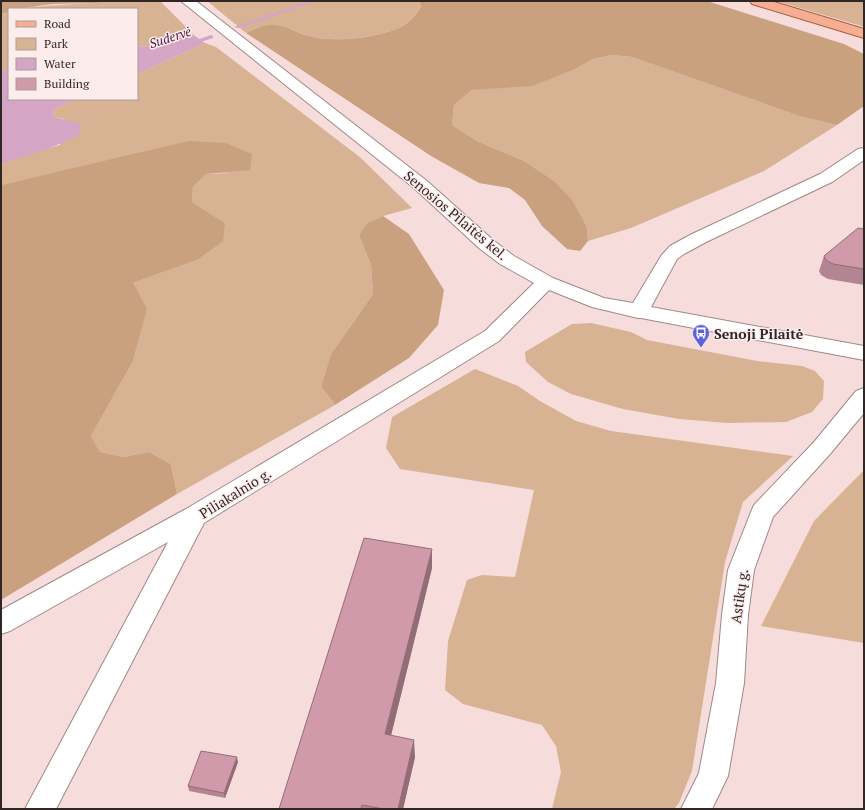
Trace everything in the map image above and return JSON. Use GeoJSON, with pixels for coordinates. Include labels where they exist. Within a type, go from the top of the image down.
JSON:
{"type":"FeatureCollection","features":[{"type":"Feature","properties":{"kind":"main road"},"geometry":{"type":"LineString","coordinates":[[757,1],[864,34]]}},
{"type":"Feature","properties":{"kind":"street","name":"Senosios Pilaitės kel."},"geometry":{"type":"LineString","coordinates":[[188,1],[421,185],[486,244],[507,260],[546,282],[599,303],[638,312],[864,353]]}},
{"type":"Feature","properties":{"kind":"street"},"geometry":{"type":"LineString","coordinates":[[638,312],[670,256],[678,250],[699,238],[826,178],[864,153]]}},
{"type":"Feature","properties":{"kind":"street","name":"Piliakalnio g."},"geometry":{"type":"LineString","coordinates":[[40,809],[196,516],[492,336],[546,282]]}},
{"type":"Feature","properties":{"kind":"street","name":"Astikų g."},"geometry":{"type":"LineString","coordinates":[[696,809],[713,776],[730,683],[735,615],[741,570],[763,512],[822,448],[858,406],[864,396]]}},
{"type":"Feature","properties":{"kind":"street"},"geometry":{"type":"LineString","coordinates":[[1,623],[196,516]]}},
{"type":"Feature","properties":{"kind":"green space"},"geometry":{"type":"Polygon","coordinates":[[[119,1],[160,1],[195,36],[138,47],[138,8],[30,8],[119,1]]]}},
{"type":"Feature","properties":{"kind":"green space"},"geometry":{"type":"Polygon","coordinates":[[[207,1],[419,1],[421,7],[406,24],[390,32],[367,37],[330,39],[309,36],[286,27],[276,25],[263,26],[246,33],[207,1]]]}},
{"type":"Feature","properties":{"kind":"green space"},"geometry":{"type":"Polygon","coordinates":[[[776,1],[864,1],[864,27],[858,25],[776,1]]]}},
{"type":"Feature","properties":{"kind":"green space"},"geometry":{"type":"Polygon","coordinates":[[[8,12],[8,67],[1,73],[1,14],[8,12]]]}},
{"type":"Feature","properties":{"kind":"green space"},"geometry":{"type":"Polygon","coordinates":[[[205,43],[216,47],[361,158],[412,208],[383,216],[367,223],[359,235],[371,265],[373,294],[331,354],[321,386],[335,405],[177,494],[171,464],[149,452],[123,457],[100,452],[91,436],[132,363],[133,283],[197,260],[225,223],[192,202],[193,187],[206,174],[231,173],[90,165],[1,185],[1,164],[33,152],[60,145],[64,119],[54,117],[53,110],[73,100],[138,100],[138,74],[205,43]]]}},
{"type":"Feature","properties":{"kind":"green space"},"geometry":{"type":"Polygon","coordinates":[[[613,55],[632,57],[802,117],[837,125],[764,171],[631,228],[588,241],[587,228],[522,160],[477,141],[452,125],[454,105],[472,90],[492,88],[575,69],[593,59],[613,55]]]}},
{"type":"Feature","properties":{"kind":"green space"},"geometry":{"type":"Polygon","coordinates":[[[591,323],[631,332],[647,340],[757,361],[802,366],[815,371],[824,381],[823,399],[812,412],[786,422],[727,423],[679,419],[623,409],[571,394],[548,382],[526,362],[525,352],[572,324],[591,323]]]}},
{"type":"Feature","properties":{"kind":"green space"},"geometry":{"type":"Polygon","coordinates":[[[475,369],[518,386],[540,401],[576,421],[611,431],[793,456],[743,502],[725,562],[692,771],[679,803],[674,809],[552,809],[561,772],[556,746],[542,725],[463,704],[445,690],[448,641],[467,580],[482,575],[515,577],[534,490],[400,469],[386,448],[392,417],[475,369]]]}},
{"type":"Feature","properties":{"kind":"green space"},"geometry":{"type":"Polygon","coordinates":[[[864,470],[864,643],[761,626],[814,521],[864,470]]]}},
{"type":"Feature","properties":{"kind":"shaded area"},"geometry":{"type":"Polygon","coordinates":[[[1,1],[119,1],[8,8],[8,12],[1,14],[1,1]]]}},
{"type":"Feature","properties":{"kind":"shaded area"},"geometry":{"type":"Polygon","coordinates":[[[419,1],[707,1],[844,44],[864,54],[864,106],[837,125],[802,117],[632,57],[613,55],[593,59],[575,69],[532,86],[472,90],[454,105],[452,125],[477,141],[522,160],[555,182],[572,200],[587,228],[588,241],[580,251],[567,249],[542,226],[525,200],[509,188],[479,183],[431,156],[246,33],[263,26],[276,25],[319,38],[342,39],[367,37],[390,32],[406,24],[421,7],[419,1]]]}},
{"type":"Feature","properties":{"kind":"shaded area"},"geometry":{"type":"Polygon","coordinates":[[[189,141],[226,143],[252,154],[250,170],[206,174],[193,187],[192,202],[225,223],[223,241],[197,260],[133,283],[147,309],[132,363],[91,436],[100,452],[123,457],[149,452],[171,464],[177,494],[1,600],[1,185],[189,141]]]}},
{"type":"Feature","properties":{"kind":"shaded area"},"geometry":{"type":"Polygon","coordinates":[[[383,216],[409,234],[444,290],[438,325],[409,358],[335,405],[321,386],[331,354],[373,294],[371,265],[359,235],[367,223],[383,216]]]}},
{"type":"Feature","properties":{"kind":"water"},"geometry":{"type":"Polygon","coordinates":[[[195,36],[205,43],[138,74],[138,47],[195,36]]]}},
{"type":"Feature","properties":{"kind":"water"},"geometry":{"type":"Polygon","coordinates":[[[8,67],[8,100],[73,100],[53,110],[54,117],[81,124],[79,135],[50,148],[1,164],[1,73],[8,67]]]}},
{"type":"Feature","properties":{"kind":"building"},"geometry":{"type":"Polygon","coordinates":[[[858,228],[864,229],[864,269],[833,264],[826,260],[824,256],[858,228]]]}},
{"type":"Feature","properties":{"kind":"building"},"geometry":{"type":"Polygon","coordinates":[[[364,538],[432,549],[385,734],[414,740],[398,809],[384,809],[362,805],[361,809],[279,809],[364,538]]]}},
{"type":"Feature","properties":{"kind":"building"},"geometry":{"type":"Polygon","coordinates":[[[201,751],[237,757],[224,793],[188,786],[201,751]]]}},
{"type":"Feature","properties":{"kind":"waterway","name":"Sudervė"},"geometry":{"type":"LineString","coordinates":[[237,27],[313,1]]}},
{"type":"Feature","properties":{"kind":"waterway","name":"Sudervė"},"geometry":{"type":"LineString","coordinates":[[191,43],[211,37]]}},
{"type":"Feature","properties":{"kind":"place","name":"Senoji Pilaitė"},"geometry":{"type":"Point","coordinates":[701,348]}}]}
